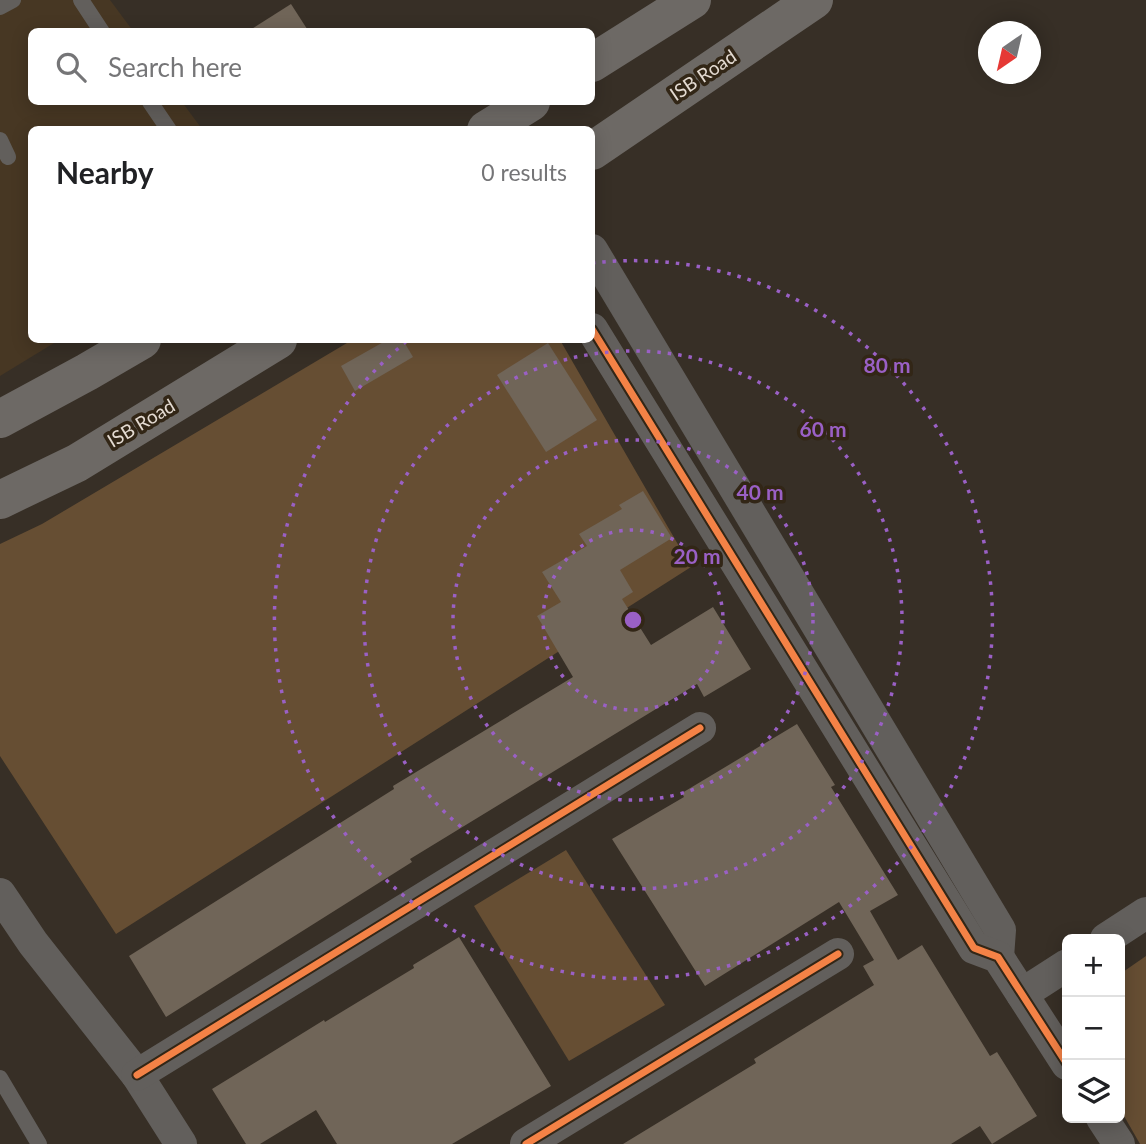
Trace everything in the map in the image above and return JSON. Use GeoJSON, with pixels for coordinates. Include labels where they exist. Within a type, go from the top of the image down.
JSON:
{"type":"FeatureCollection","features":[{"type":"Feature","properties":{"kind":"main road"},"geometry":{"type":"LineString","coordinates":[[595,61],[692,0]]}},
{"type":"Feature","properties":{"kind":"main road","name":"ISB Road"},"geometry":{"type":"LineString","coordinates":[[595,149],[814,0]]}},
{"type":"Feature","properties":{"kind":"main road"},"geometry":{"type":"LineString","coordinates":[[492,126],[526,105]]}},
{"type":"Feature","properties":{"kind":"main road"},"geometry":{"type":"LineString","coordinates":[[0,419],[137,343]]}},
{"type":"Feature","properties":{"kind":"main road","name":"ISB Road"},"geometry":{"type":"LineString","coordinates":[[0,500],[77,463],[273,343]]}},
{"type":"Feature","properties":{"kind":"street"},"geometry":{"type":"LineString","coordinates":[[595,255],[1000,930],[998,957]]}},
{"type":"Feature","properties":{"kind":"street"},"geometry":{"type":"LineString","coordinates":[[595,334],[974,948],[998,957],[1064,1060]]}},
{"type":"Feature","properties":{"kind":"street"},"geometry":{"type":"LineString","coordinates":[[137,1075],[701,728]]}},
{"type":"Feature","properties":{"kind":"street"},"geometry":{"type":"LineString","coordinates":[[0,894],[33,943],[137,1075],[181,1144]]}},
{"type":"Feature","properties":{"kind":"street"},"geometry":{"type":"LineString","coordinates":[[1114,934],[1146,913]]}},
{"type":"Feature","properties":{"kind":"street"},"geometry":{"type":"LineString","coordinates":[[526,1144],[838,954]]}},
{"type":"Feature","properties":{"kind":"street"},"geometry":{"type":"LineString","coordinates":[[1022,994],[1062,968]]}},
{"type":"Feature","properties":{"kind":"street"},"geometry":{"type":"LineString","coordinates":[[1105,1123],[1118,1144]]}},
{"type":"Feature","properties":{"kind":"lane"},"geometry":{"type":"LineString","coordinates":[[0,7],[13,0]]}},
{"type":"Feature","properties":{"kind":"lane"},"geometry":{"type":"LineString","coordinates":[[81,0],[99,28]]}},
{"type":"Feature","properties":{"kind":"lane"},"geometry":{"type":"LineString","coordinates":[[152,105],[166,126]]}},
{"type":"Feature","properties":{"kind":"lane"},"geometry":{"type":"LineString","coordinates":[[0,140],[8,157]]}},
{"type":"Feature","properties":{"kind":"lane"},"geometry":{"type":"LineString","coordinates":[[0,1077],[39,1144]]}},
{"type":"Feature","properties":{"kind":"shaded area"},"geometry":{"type":"Polygon","coordinates":[[[0,0],[110,0],[131,28],[28,28],[28,105],[184,105],[200,126],[28,126],[28,343],[54,343],[0,376],[0,0]]]}},
{"type":"Feature","properties":{"kind":"shaded area"},"geometry":{"type":"Polygon","coordinates":[[[347,343],[562,343],[691,567],[116,934],[0,756],[0,544],[42,524],[347,343]]]}},
{"type":"Feature","properties":{"kind":"shaded area"},"geometry":{"type":"Polygon","coordinates":[[[566,850],[665,1005],[569,1061],[474,906],[566,850]]]}},
{"type":"Feature","properties":{"kind":"shaded area"},"geometry":{"type":"Polygon","coordinates":[[[1146,956],[1146,1144],[1140,1144],[1125,1118],[1125,971],[1146,956]]]}},
{"type":"Feature","properties":{"kind":"building"},"geometry":{"type":"Polygon","coordinates":[[[291,4],[306,28],[253,28],[291,4]]]}},
{"type":"Feature","properties":{"kind":"building"},"geometry":{"type":"Polygon","coordinates":[[[382,343],[405,343],[413,357],[355,391],[341,366],[382,343]]]}},
{"type":"Feature","properties":{"kind":"building"},"geometry":{"type":"Polygon","coordinates":[[[548,343],[597,420],[546,452],[497,375],[548,343]]]}},
{"type":"Feature","properties":{"kind":"building"},"geometry":{"type":"Polygon","coordinates":[[[643,491],[672,538],[620,570],[633,592],[622,599],[651,645],[713,607],[751,669],[704,697],[697,684],[410,859],[412,862],[166,1017],[129,956],[394,789],[393,786],[573,677],[537,616],[561,602],[542,572],[587,546],[579,534],[622,509],[619,505],[643,491]]]}},
{"type":"Feature","properties":{"kind":"building"},"geometry":{"type":"Polygon","coordinates":[[[797,724],[835,785],[831,787],[898,895],[870,911],[898,960],[922,945],[990,1056],[997,1052],[1037,1116],[992,1144],[980,1126],[951,1144],[623,1144],[756,1063],[754,1059],[874,985],[863,966],[874,960],[839,902],[705,986],[612,839],[684,797],[682,793],[797,724]]]}},
{"type":"Feature","properties":{"kind":"building"},"geometry":{"type":"Polygon","coordinates":[[[459,937],[551,1086],[452,1144],[337,1144],[316,1110],[260,1144],[246,1144],[212,1089],[414,968],[413,965],[459,937]]]}},
{"type":"Feature","properties":{"kind":"cycle path"},"geometry":{"type":"LineString","coordinates":[[595,334],[974,948],[998,957],[1064,1060]]}},
{"type":"Feature","properties":{"kind":"cycle path"},"geometry":{"type":"LineString","coordinates":[[137,1075],[700,728]]}},
{"type":"Feature","properties":{"kind":"cycle path"},"geometry":{"type":"LineString","coordinates":[[526,1144],[838,954]]}}]}
